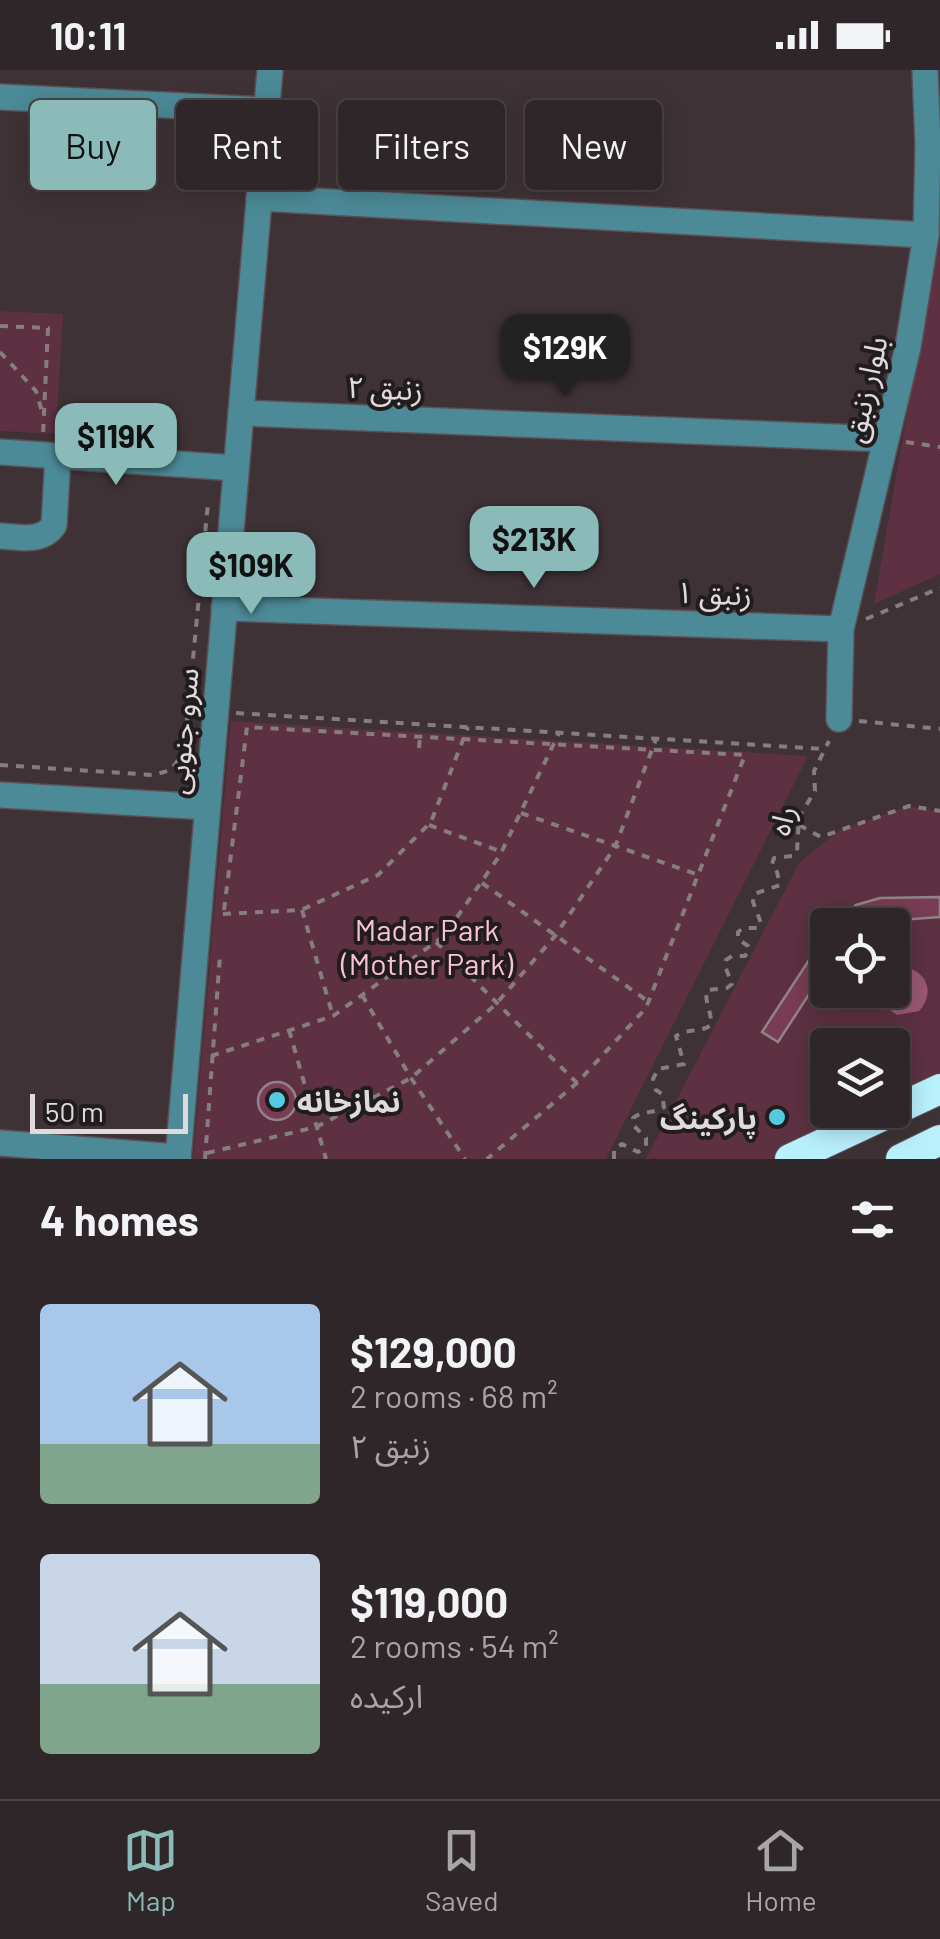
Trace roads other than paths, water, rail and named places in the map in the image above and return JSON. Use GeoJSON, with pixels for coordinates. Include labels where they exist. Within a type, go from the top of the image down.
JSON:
{"type":"FeatureCollection","features":[{"type":"Feature","properties":{"kind":"highway"},"geometry":{"type":"LineString","coordinates":[[790,1159],[940,1089]]}},
{"type":"Feature","properties":{"kind":"highway"},"geometry":{"type":"LineString","coordinates":[[902,1159],[940,1140]]}},
{"type":"Feature","properties":{"kind":"street","name":"سرو جنوبی"},"geometry":{"type":"LineString","coordinates":[[267,100],[270,70]]}},
{"type":"Feature","properties":{"kind":"street","name":"بلوار زنبق"},"geometry":{"type":"LineString","coordinates":[[839,719],[841,629],[908,347],[926,235],[925,70]]}},
{"type":"Feature","properties":{"kind":"street"},"geometry":{"type":"LineString","coordinates":[[0,96],[176,105]]}},
{"type":"Feature","properties":{"kind":"street","name":"سرو جنوبی"},"geometry":{"type":"LineString","coordinates":[[178,1158],[186,1060],[211,913],[208,807],[224,608],[224,467],[241,413],[260,190]]}},
{"type":"Feature","properties":{"kind":"street"},"geometry":{"type":"LineString","coordinates":[[259,198],[926,235]]}},
{"type":"Feature","properties":{"kind":"street","name":"زنبق ۲"},"geometry":{"type":"LineString","coordinates":[[241,413],[886,439]]}},
{"type":"Feature","properties":{"kind":"street"},"geometry":{"type":"LineString","coordinates":[[0,452],[224,467]]}},
{"type":"Feature","properties":{"kind":"street"},"geometry":{"type":"LineString","coordinates":[[0,536],[38,538],[50,532],[54,525],[50,455]]}},
{"type":"Feature","properties":{"kind":"street","name":"زنبق ۱"},"geometry":{"type":"LineString","coordinates":[[224,608],[841,629]]}},
{"type":"Feature","properties":{"kind":"street"},"geometry":{"type":"LineString","coordinates":[[0,795],[208,807]]}},
{"type":"Feature","properties":{"kind":"street"},"geometry":{"type":"LineString","coordinates":[[0,1143],[178,1158]]}},
{"type":"Feature","properties":{"kind":"place","name":"نمازخانه"},"geometry":{"type":"Point","coordinates":[277,1100]}},
{"type":"Feature","properties":{"kind":"place","name":"پارکینگ"},"geometry":{"type":"Point","coordinates":[777,1117]}},
{"type":"Feature","properties":{"kind":"park label","name":"Madar Park (Mother Park)"},"geometry":{"type":"Point","coordinates":[427,946]}}]}
